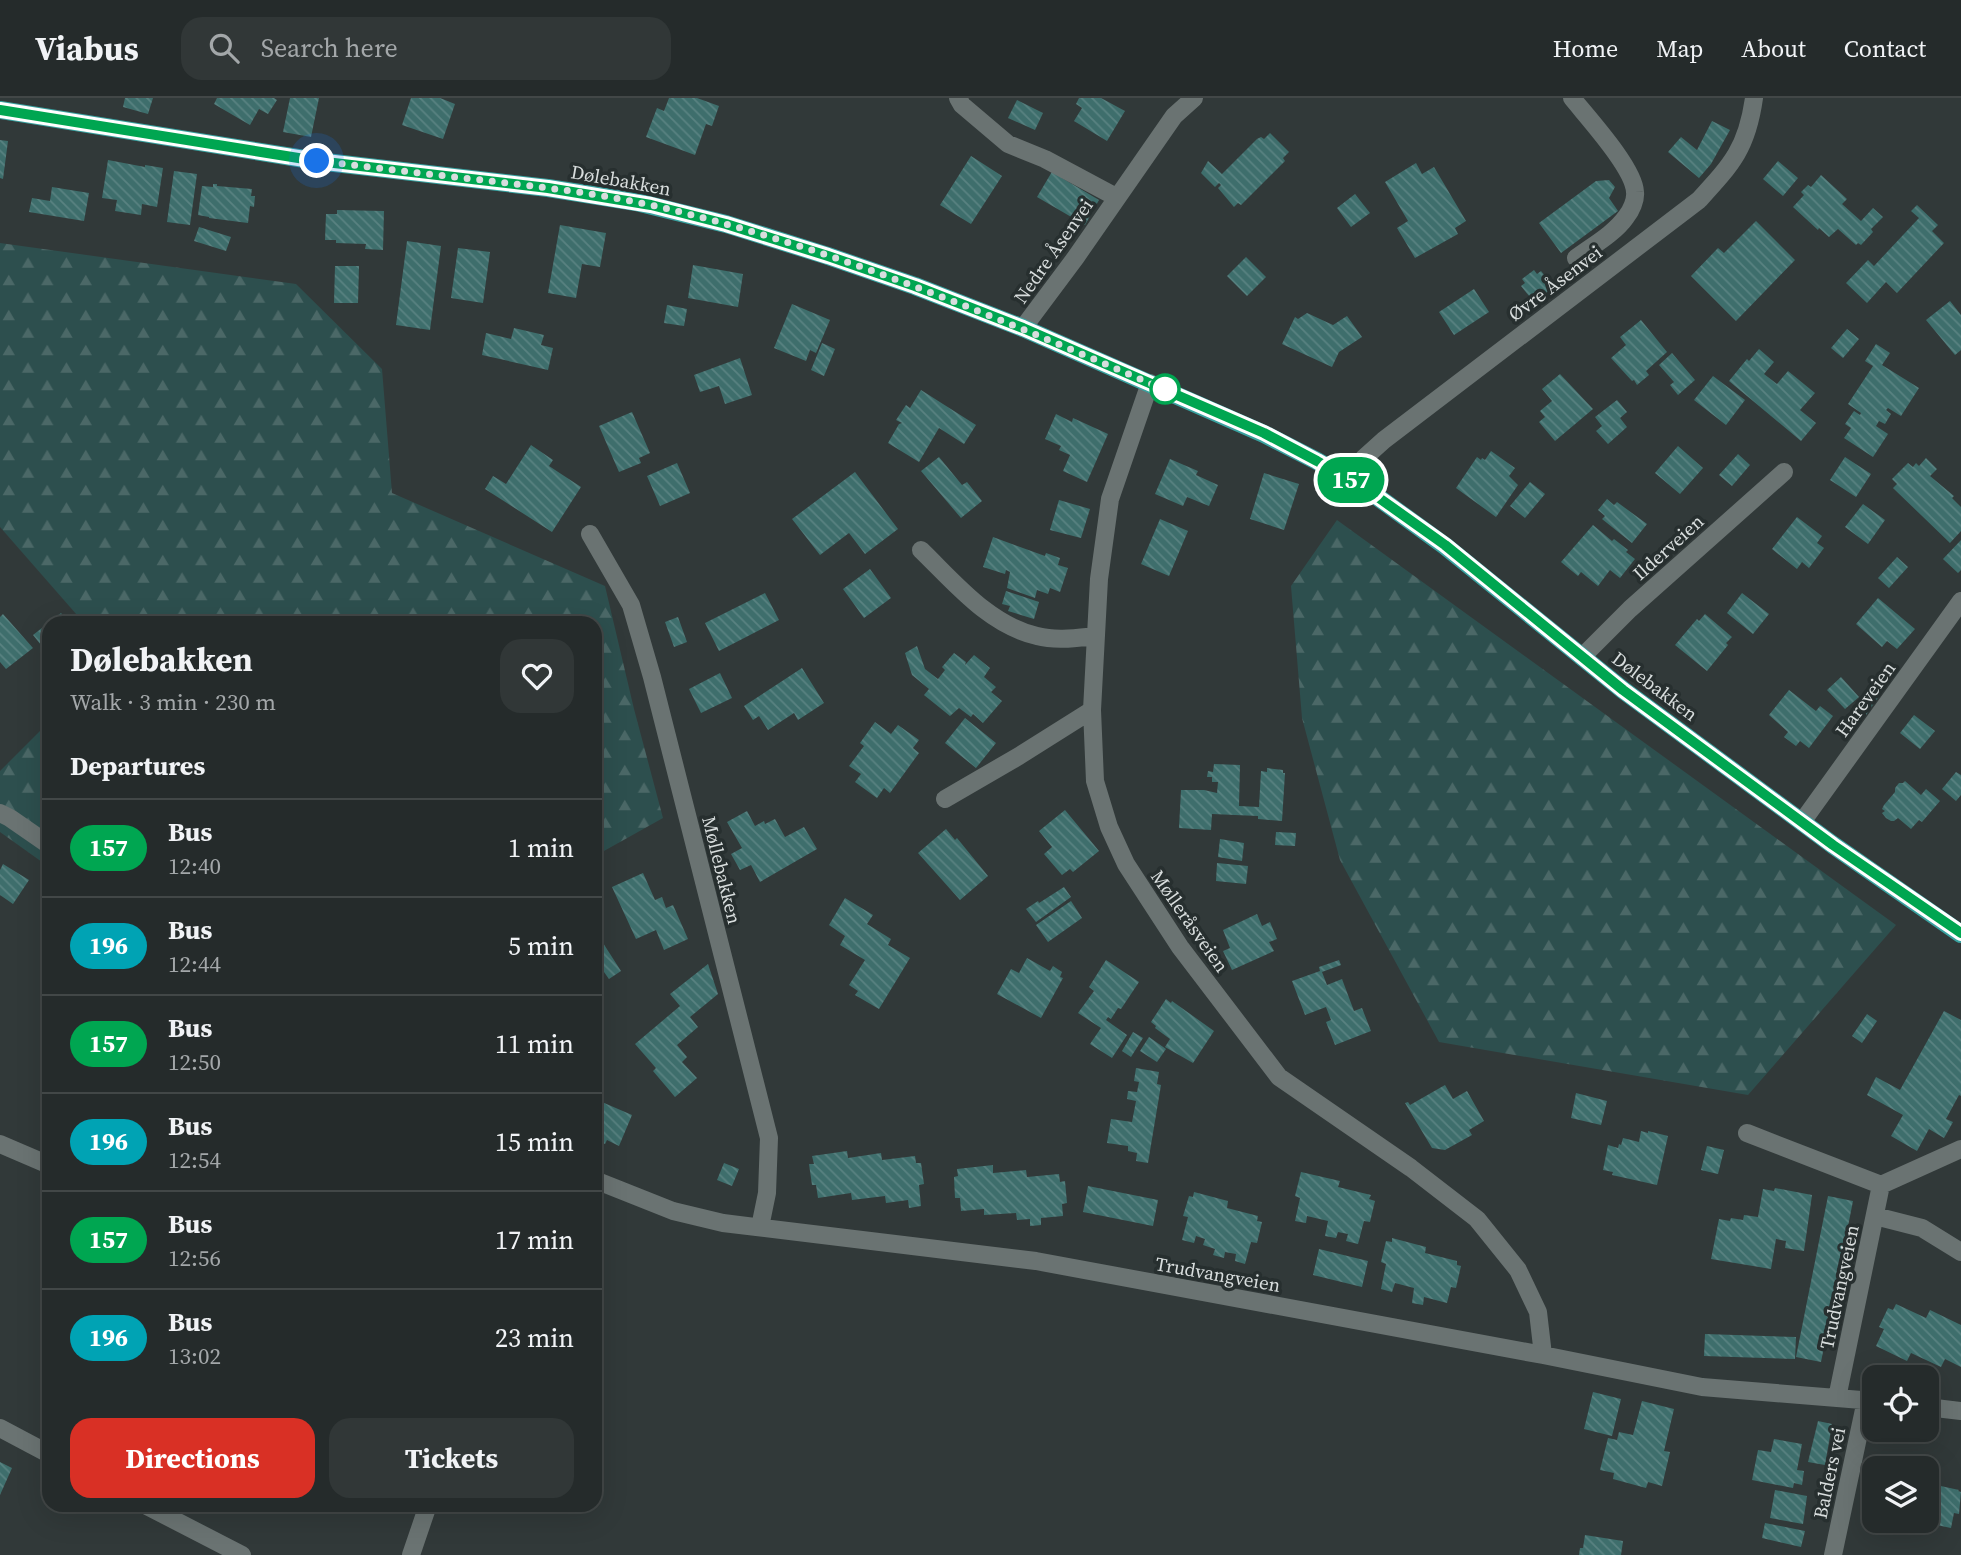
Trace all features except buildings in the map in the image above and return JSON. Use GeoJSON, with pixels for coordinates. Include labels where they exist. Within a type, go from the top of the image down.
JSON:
{"type":"FeatureCollection","features":[{"type":"Feature","properties":{"kind":"main road","name":"Dølebakken"},"geometry":{"type":"LineString","coordinates":[[0,110],[317,161],[548,188],[646,204],[726,224],[828,256],[1023,328],[1264,433],[1350,479],[1445,545],[1623,690],[1802,822],[1961,933]]}},
{"type":"Feature","properties":{"kind":"street","name":"Nedre Åsenvei"},"geometry":{"type":"LineString","coordinates":[[958,98],[962,105],[1008,144],[1045,159],[1116,197]]}},
{"type":"Feature","properties":{"kind":"street","name":"Nedre Åsenvei"},"geometry":{"type":"LineString","coordinates":[[1023,328],[1174,116],[1194,98]]}},
{"type":"Feature","properties":{"kind":"street"},"geometry":{"type":"LineString","coordinates":[[1572,98],[1629,171],[1636,192],[1628,215],[1621,224],[1576,258]]}},
{"type":"Feature","properties":{"kind":"street","name":"Øvre Åsenvei"},"geometry":{"type":"LineString","coordinates":[[1350,479],[1364,458],[1384,440],[1699,200],[1730,167],[1742,147],[1752,116],[1754,98]]}},
{"type":"Feature","properties":{"kind":"street","name":"Mølleråsveien"},"geometry":{"type":"LineString","coordinates":[[1150,383],[1110,499],[1099,579],[1091,710],[1095,781],[1109,827],[1126,864],[1181,947],[1279,1077],[1411,1168],[1477,1219],[1518,1270],[1538,1312],[1543,1355]]}},
{"type":"Feature","properties":{"kind":"street","name":"Ilderveien"},"geometry":{"type":"LineString","coordinates":[[1582,657],[1630,609],[1784,472]]}},
{"type":"Feature","properties":{"kind":"street","name":"Møllebakken"},"geometry":{"type":"LineString","coordinates":[[590,534],[631,605],[652,677],[769,1138],[767,1193],[760,1227]]}},
{"type":"Feature","properties":{"kind":"street"},"geometry":{"type":"LineString","coordinates":[[921,550],[990,615],[1016,630],[1052,638],[1096,636]]}},
{"type":"Feature","properties":{"kind":"street","name":"Hareveien"},"geometry":{"type":"LineString","coordinates":[[1802,822],[1961,601]]}},
{"type":"Feature","properties":{"kind":"street"},"geometry":{"type":"LineString","coordinates":[[945,799],[1091,710]]}},
{"type":"Feature","properties":{"kind":"street"},"geometry":{"type":"LineString","coordinates":[[0,813],[42,840]]}},
{"type":"Feature","properties":{"kind":"street"},"geometry":{"type":"LineString","coordinates":[[1747,1133],[1881,1185],[1961,1149]]}},
{"type":"Feature","properties":{"kind":"street"},"geometry":{"type":"LineString","coordinates":[[0,1144],[42,1162]]}},
{"type":"Feature","properties":{"kind":"street","name":"Trudvangveien"},"geometry":{"type":"LineString","coordinates":[[602,1183],[673,1211],[723,1223],[1036,1261],[1702,1387],[1862,1400]]}},
{"type":"Feature","properties":{"kind":"street","name":"Trudvangveien"},"geometry":{"type":"LineString","coordinates":[[1837,1398],[1881,1185]]}},
{"type":"Feature","properties":{"kind":"street"},"geometry":{"type":"LineString","coordinates":[[1875,1216],[1922,1228],[1961,1252]]}},
{"type":"Feature","properties":{"kind":"street"},"geometry":{"type":"LineString","coordinates":[[1939,1408],[1961,1411]]}},
{"type":"Feature","properties":{"kind":"street"},"geometry":{"type":"LineString","coordinates":[[0,1428],[42,1450]]}},
{"type":"Feature","properties":{"kind":"street","name":"Balders vei"},"geometry":{"type":"LineString","coordinates":[[1833,1555],[1862,1434]]}},
{"type":"Feature","properties":{"kind":"street"},"geometry":{"type":"LineString","coordinates":[[159,1512],[242,1555]]}},
{"type":"Feature","properties":{"kind":"street"},"geometry":{"type":"LineString","coordinates":[[411,1555],[426,1512]]}},
{"type":"Feature","properties":{"kind":"green space"},"geometry":{"type":"Polygon","coordinates":[[[0,243],[296,284],[382,369],[392,493],[605,586],[663,818],[602,852],[602,616],[78,616],[0,527],[0,243]]]}},
{"type":"Feature","properties":{"kind":"green space"},"geometry":{"type":"Polygon","coordinates":[[[1337,520],[1896,925],[1748,1095],[1439,1042],[1340,860],[1302,718],[1291,586],[1337,520]]]}},
{"type":"Feature","properties":{"kind":"green space"},"geometry":{"type":"Polygon","coordinates":[[[42,729],[42,862],[0,832],[0,771],[42,729]]]}},
{"type":"Feature","properties":{"kind":"bus line","name":"157"},"geometry":{"type":"LineString","coordinates":[[0,110],[317,161],[548,188],[651,205],[726,224],[828,256],[1023,328],[1264,433],[1372,493],[1445,545],[1623,690],[1833,845],[1961,933]]}},
{"type":"Feature","properties":{"kind":"route"},"geometry":{"type":"LineString","coordinates":[[317,161],[609,197],[726,224],[915,286],[999,318],[1172,393],[1165,389]]}}]}
